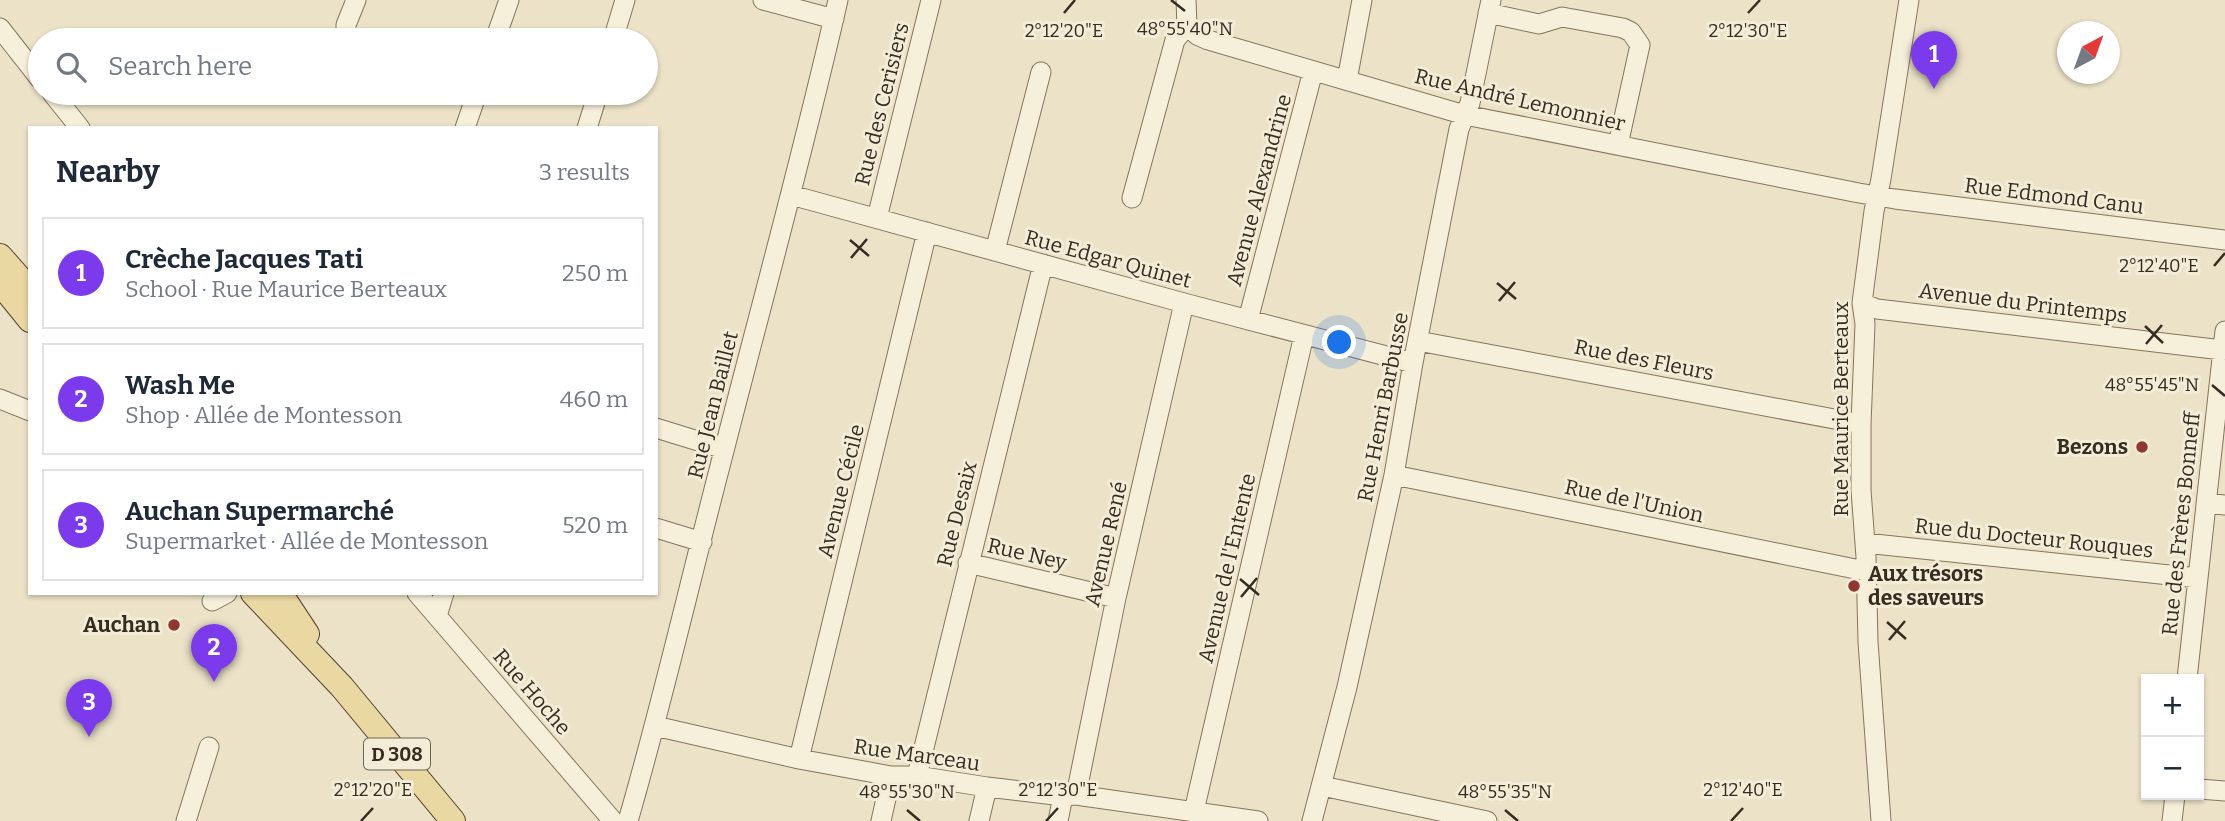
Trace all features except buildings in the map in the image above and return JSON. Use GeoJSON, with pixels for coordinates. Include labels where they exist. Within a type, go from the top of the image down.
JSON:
{"type":"FeatureCollection","features":[{"type":"Feature","properties":{"kind":"main road"},"geometry":{"type":"LineString","coordinates":[[0,256],[28,288]]}},
{"type":"Feature","properties":{"kind":"main road"},"geometry":{"type":"LineString","coordinates":[[0,283],[28,318]]}},
{"type":"Feature","properties":{"kind":"main road","name":"D 308"},"geometry":{"type":"LineString","coordinates":[[255,595],[342,687],[453,821]]}},
{"type":"Feature","properties":{"kind":"main road","name":"D 308"},"geometry":{"type":"LineString","coordinates":[[286,596],[342,687]]}},
{"type":"Feature","properties":{"kind":"street"},"geometry":{"type":"LineString","coordinates":[[346,28],[356,0]]}},
{"type":"Feature","properties":{"kind":"street"},"geometry":{"type":"LineString","coordinates":[[499,28],[509,0]]}},
{"type":"Feature","properties":{"kind":"street"},"geometry":{"type":"LineString","coordinates":[[617,28],[625,0]]}},
{"type":"Feature","properties":{"kind":"street"},"geometry":{"type":"LineString","coordinates":[[763,0],[836,9]]}},
{"type":"Feature","properties":{"kind":"street","name":"Rue des Cerisiers"},"geometry":{"type":"LineString","coordinates":[[877,218],[932,0]]}},
{"type":"Feature","properties":{"kind":"street"},"geometry":{"type":"LineString","coordinates":[[1132,198],[1175,40],[1187,26],[1186,0]]}},
{"type":"Feature","properties":{"kind":"street"},"geometry":{"type":"LineString","coordinates":[[1346,80],[1362,0]]}},
{"type":"Feature","properties":{"kind":"street","name":"Rue Maurice Berteaux"},"geometry":{"type":"LineString","coordinates":[[1881,821],[1868,642],[1861,490],[1865,324],[1862,303],[1909,0]]}},
{"type":"Feature","properties":{"kind":"street"},"geometry":{"type":"LineString","coordinates":[[1490,6],[1539,24],[1562,17],[1632,32],[1640,46],[1618,145]]}},
{"type":"Feature","properties":{"kind":"street","name":"Rue Henri Barbusse"},"geometry":{"type":"LineString","coordinates":[[1312,821],[1394,475],[1413,363],[1460,129],[1470,103],[1490,6]]}},
{"type":"Feature","properties":{"kind":"street","name":"Rue Jean Baillet"},"geometry":{"type":"LineString","coordinates":[[628,821],[655,726],[836,9]]}},
{"type":"Feature","properties":{"kind":"street","name":"Rue André Lemonnier"},"geometry":{"type":"LineString","coordinates":[[1187,26],[1197,35],[1209,40],[1465,115],[1877,196]]}},
{"type":"Feature","properties":{"kind":"street"},"geometry":{"type":"LineString","coordinates":[[0,28],[28,64]]}},
{"type":"Feature","properties":{"kind":"street","name":"Avenue Alexandrine"},"geometry":{"type":"LineString","coordinates":[[1248,320],[1313,71]]}},
{"type":"Feature","properties":{"kind":"street"},"geometry":{"type":"LineString","coordinates":[[995,251],[1041,72]]}},
{"type":"Feature","properties":{"kind":"street"},"geometry":{"type":"LineString","coordinates":[[61,105],[77,126]]}},
{"type":"Feature","properties":{"kind":"street"},"geometry":{"type":"LineString","coordinates":[[466,126],[473,105]]}},
{"type":"Feature","properties":{"kind":"street"},"geometry":{"type":"LineString","coordinates":[[588,126],[594,105]]}},
{"type":"Feature","properties":{"kind":"street","name":"Rue Edgar Quinet"},"geometry":{"type":"LineString","coordinates":[[791,195],[1413,363]]}},
{"type":"Feature","properties":{"kind":"street","name":"Rue Edmond Canu"},"geometry":{"type":"LineString","coordinates":[[1877,196],[2225,240]]}},
{"type":"Feature","properties":{"kind":"street","name":"Avenue Cécile"},"geometry":{"type":"LineString","coordinates":[[799,760],[927,232]]}},
{"type":"Feature","properties":{"kind":"street","name":"Rue Desaix"},"geometry":{"type":"LineString","coordinates":[[917,776],[1043,264]]}},
{"type":"Feature","properties":{"kind":"street","name":"Avenue René"},"geometry":{"type":"LineString","coordinates":[[1058,821],[1070,796],[1184,303]]}},
{"type":"Feature","properties":{"kind":"street","name":"Avenue du Printemps"},"geometry":{"type":"LineString","coordinates":[[1862,303],[1877,309],[2224,341]]}},
{"type":"Feature","properties":{"kind":"street","name":"Avenue de l'Entente"},"geometry":{"type":"LineString","coordinates":[[1194,811],[1304,335]]}},
{"type":"Feature","properties":{"kind":"street","name":"Rue des Fleurs"},"geometry":{"type":"LineString","coordinates":[[1418,341],[1861,424]]}},
{"type":"Feature","properties":{"kind":"street","name":"Rue des Frères Bonneff"},"geometry":{"type":"LineString","coordinates":[[2188,674],[2198,578],[2216,504],[2224,341]]}},
{"type":"Feature","properties":{"kind":"street"},"geometry":{"type":"LineString","coordinates":[[0,399],[28,410]]}},
{"type":"Feature","properties":{"kind":"street"},"geometry":{"type":"LineString","coordinates":[[658,429],[724,449]]}},
{"type":"Feature","properties":{"kind":"street","name":"Rue de l'Union"},"geometry":{"type":"LineString","coordinates":[[1394,475],[1865,571]]}},
{"type":"Feature","properties":{"kind":"street"},"geometry":{"type":"LineString","coordinates":[[658,529],[702,541]]}},
{"type":"Feature","properties":{"kind":"street","name":"Rue du Docteur Rouques"},"geometry":{"type":"LineString","coordinates":[[1865,543],[2198,578]]}},
{"type":"Feature","properties":{"kind":"street","name":"Rue Ney"},"geometry":{"type":"LineString","coordinates":[[968,563],[1116,598]]}},
{"type":"Feature","properties":{"kind":"street","name":"Rue Hoche"},"geometry":{"type":"LineString","coordinates":[[419,595],[613,821]]}},
{"type":"Feature","properties":{"kind":"street"},"geometry":{"type":"LineString","coordinates":[[437,616],[443,595]]}},
{"type":"Feature","properties":{"kind":"street","name":"Rue Marceau"},"geometry":{"type":"LineString","coordinates":[[655,726],[799,760],[891,776],[917,776],[1258,821]]}},
{"type":"Feature","properties":{"kind":"street"},"geometry":{"type":"LineString","coordinates":[[186,821],[209,747]]}},
{"type":"Feature","properties":{"kind":"street"},"geometry":{"type":"LineString","coordinates":[[881,821],[891,776]]}},
{"type":"Feature","properties":{"kind":"street"},"geometry":{"type":"LineString","coordinates":[[1322,786],[1487,821]]}},
{"type":"Feature","properties":{"kind":"street"},"geometry":{"type":"LineString","coordinates":[[979,821],[987,787]]}},
{"type":"Feature","properties":{"kind":"street"},"geometry":{"type":"LineString","coordinates":[[2204,790],[2225,792]]}},
{"type":"Feature","properties":{"kind":"street"},"geometry":{"type":"LineString","coordinates":[[2172,821],[2174,800]]}},
{"type":"Feature","properties":{"kind":"place","name":"Crèche Jacques Tati"},"geometry":{"type":"Point","coordinates":[1934,89]}},
{"type":"Feature","properties":{"kind":"place","name":"Bezons"},"geometry":{"type":"Point","coordinates":[2142,447]}},
{"type":"Feature","properties":{"kind":"place","name":"Aux trésors des saveurs"},"geometry":{"type":"Point","coordinates":[1854,586]}},
{"type":"Feature","properties":{"kind":"place","name":"Auchan"},"geometry":{"type":"Point","coordinates":[174,625]}},
{"type":"Feature","properties":{"kind":"place","name":"Wash Me"},"geometry":{"type":"Point","coordinates":[214,682]}},
{"type":"Feature","properties":{"kind":"place","name":"Auchan Supermarché"},"geometry":{"type":"Point","coordinates":[89,737]}}]}
